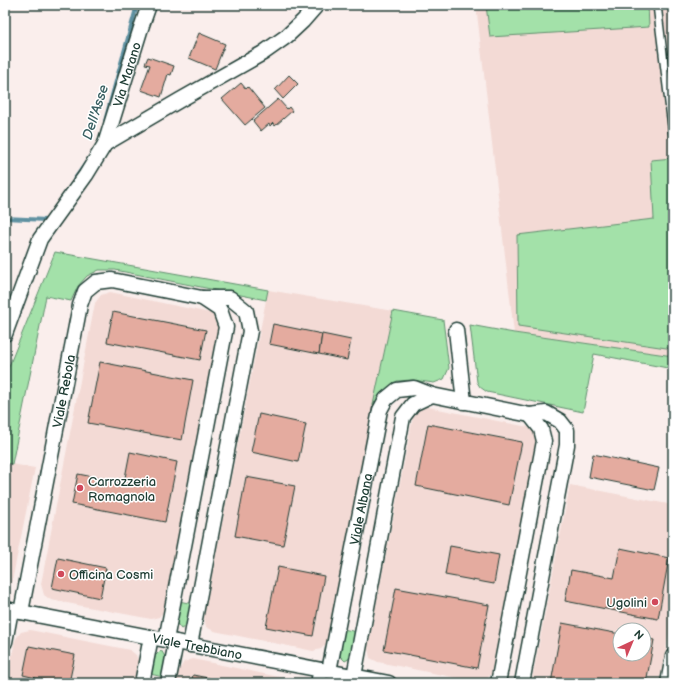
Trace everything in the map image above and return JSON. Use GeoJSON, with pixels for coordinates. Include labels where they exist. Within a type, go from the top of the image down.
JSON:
{"type":"FeatureCollection","features":[{"type":"Feature","properties":{"kind":"street","name":"Via Marano"},"geometry":{"type":"LineString","coordinates":[[105,144],[149,5]]}},
{"type":"Feature","properties":{"kind":"street"},"geometry":{"type":"LineString","coordinates":[[5,334],[40,239],[86,175],[105,144],[263,53],[287,36],[317,5]]}},
{"type":"Feature","properties":{"kind":"street","name":"Viale Rebola"},"geometry":{"type":"LineString","coordinates":[[5,642],[80,305],[85,291],[96,282],[112,280],[202,298],[230,298],[246,311],[250,331],[190,644]]}},
{"type":"Feature","properties":{"kind":"street","name":"Viale Rebola"},"geometry":{"type":"LineString","coordinates":[[168,683],[171,641],[226,327],[220,310],[202,298]]}},
{"type":"Feature","properties":{"kind":"street"},"geometry":{"type":"LineString","coordinates":[[456,330],[464,402]]}},
{"type":"Feature","properties":{"kind":"street","name":"Viale Albana"},"geometry":{"type":"LineString","coordinates":[[323,675],[380,410],[386,399],[397,390],[414,388],[432,396],[530,414],[546,413],[560,421],[567,430],[568,445],[522,683]]}},
{"type":"Feature","properties":{"kind":"street","name":"Viale Albana"},"geometry":{"type":"LineString","coordinates":[[354,676],[403,417],[413,404],[432,396]]}},
{"type":"Feature","properties":{"kind":"street"},"geometry":{"type":"LineString","coordinates":[[498,683],[544,441],[541,429],[530,414]]}},
{"type":"Feature","properties":{"kind":"street","name":"Viale Trebbiano"},"geometry":{"type":"LineString","coordinates":[[13,610],[190,644],[323,675],[354,676],[389,683]]}},
{"type":"Feature","properties":{"kind":"street"},"geometry":{"type":"LineString","coordinates":[[142,683],[151,637]]}},
{"type":"Feature","properties":{"kind":"street"},"geometry":{"type":"LineString","coordinates":[[668,683],[673,656]]}},
{"type":"Feature","properties":{"kind":"lane"},"geometry":{"type":"LineString","coordinates":[[657,5],[669,76],[673,135]]}},
{"type":"Feature","properties":{"kind":"shaded area"},"geometry":{"type":"Polygon","coordinates":[[[476,5],[673,5],[673,356],[514,333],[476,5]]]}},
{"type":"Feature","properties":{"kind":"shaded area"},"geometry":{"type":"Polygon","coordinates":[[[268,290],[393,311],[327,643],[321,649],[313,651],[214,631],[206,627],[204,616],[268,290]]]}},
{"type":"Feature","properties":{"kind":"shaded area"},"geometry":{"type":"Polygon","coordinates":[[[110,292],[210,313],[217,318],[219,325],[164,611],[159,617],[151,619],[51,600],[44,595],[41,584],[95,303],[101,295],[110,292]]]}},
{"type":"Feature","properties":{"kind":"shaded area"},"geometry":{"type":"Polygon","coordinates":[[[428,407],[528,427],[534,432],[537,439],[491,674],[486,680],[477,682],[378,662],[370,658],[368,647],[413,417],[419,409],[428,407]]]}},
{"type":"Feature","properties":{"kind":"shaded area"},"geometry":{"type":"Polygon","coordinates":[[[5,463],[35,468],[12,581],[7,588],[5,588],[5,463]]]}},
{"type":"Feature","properties":{"kind":"shaded area"},"geometry":{"type":"Polygon","coordinates":[[[570,485],[673,505],[673,615],[659,683],[532,683],[570,485]]]}},
{"type":"Feature","properties":{"kind":"shaded area"},"geometry":{"type":"Polygon","coordinates":[[[30,630],[130,650],[136,655],[139,662],[135,683],[7,683],[15,640],[21,632],[30,630]]]}},
{"type":"Feature","properties":{"kind":"shaded area"},"geometry":{"type":"Polygon","coordinates":[[[193,659],[293,680],[298,683],[176,683],[179,670],[184,662],[193,659]]]}},
{"type":"Feature","properties":{"kind":"green space"},"geometry":{"type":"Polygon","coordinates":[[[486,5],[648,5],[649,27],[490,37],[486,5]]]}},
{"type":"Feature","properties":{"kind":"green space"},"geometry":{"type":"Polygon","coordinates":[[[673,158],[673,349],[518,326],[517,235],[654,219],[651,160],[673,158]]]}},
{"type":"Feature","properties":{"kind":"green space"},"geometry":{"type":"Polygon","coordinates":[[[55,252],[268,290],[266,300],[115,270],[99,270],[87,276],[78,286],[71,301],[46,296],[12,464],[5,463],[5,376],[55,252]]]}},
{"type":"Feature","properties":{"kind":"green space"},"geometry":{"type":"Polygon","coordinates":[[[393,311],[443,320],[449,368],[444,379],[434,383],[412,380],[397,381],[385,390],[373,405],[393,311]]]}},
{"type":"Feature","properties":{"kind":"green space"},"geometry":{"type":"Polygon","coordinates":[[[470,325],[514,333],[673,356],[673,369],[594,354],[583,412],[487,392],[480,387],[477,382],[470,325]]]}},
{"type":"Feature","properties":{"kind":"green space"},"geometry":{"type":"Polygon","coordinates":[[[179,601],[193,604],[189,624],[181,629],[175,621],[179,601]]]}},
{"type":"Feature","properties":{"kind":"green space"},"geometry":{"type":"Polygon","coordinates":[[[343,629],[357,632],[352,657],[345,661],[338,654],[343,629]]]}},
{"type":"Feature","properties":{"kind":"green space"},"geometry":{"type":"Polygon","coordinates":[[[161,650],[167,660],[163,677],[150,674],[154,657],[161,650]]]}},
{"type":"Feature","properties":{"kind":"building"},"geometry":{"type":"Polygon","coordinates":[[[199,33],[225,44],[215,69],[189,58],[199,33]]]}},
{"type":"Feature","properties":{"kind":"building"},"geometry":{"type":"Polygon","coordinates":[[[148,57],[174,66],[171,75],[168,74],[161,97],[141,90],[150,65],[145,64],[148,57]]]}},
{"type":"Feature","properties":{"kind":"building"},"geometry":{"type":"Polygon","coordinates":[[[289,75],[298,84],[283,99],[275,90],[289,75]]]}},
{"type":"Feature","properties":{"kind":"building"},"geometry":{"type":"Polygon","coordinates":[[[241,83],[246,89],[248,87],[265,108],[245,125],[222,99],[241,83]]]}},
{"type":"Feature","properties":{"kind":"building"},"geometry":{"type":"Polygon","coordinates":[[[278,99],[287,109],[289,107],[292,111],[275,126],[273,123],[270,126],[269,124],[261,131],[253,121],[278,99]]]}},
{"type":"Feature","properties":{"kind":"building"},"geometry":{"type":"Polygon","coordinates":[[[113,312],[206,330],[200,360],[107,342],[113,312]]]}},
{"type":"Feature","properties":{"kind":"building"},"geometry":{"type":"Polygon","coordinates":[[[273,324],[322,334],[319,354],[269,344],[273,324]]]}},
{"type":"Feature","properties":{"kind":"building"},"geometry":{"type":"Polygon","coordinates":[[[322,334],[351,340],[347,360],[319,354],[322,334]]]}},
{"type":"Feature","properties":{"kind":"building"},"geometry":{"type":"Polygon","coordinates":[[[100,362],[193,380],[182,440],[88,423],[100,362]]]}},
{"type":"Feature","properties":{"kind":"building"},"geometry":{"type":"Polygon","coordinates":[[[259,414],[306,424],[298,462],[251,452],[259,414]]]}},
{"type":"Feature","properties":{"kind":"building"},"geometry":{"type":"Polygon","coordinates":[[[428,424],[522,442],[509,505],[416,486],[428,424]]]}},
{"type":"Feature","properties":{"kind":"building"},"geometry":{"type":"Polygon","coordinates":[[[130,452],[177,462],[165,522],[72,504],[78,474],[124,483],[130,452]]]}},
{"type":"Feature","properties":{"kind":"building"},"geometry":{"type":"Polygon","coordinates":[[[593,454],[659,468],[654,490],[589,477],[593,454]]]}},
{"type":"Feature","properties":{"kind":"building"},"geometry":{"type":"Polygon","coordinates":[[[246,477],[295,486],[283,545],[235,536],[246,477]]]}},
{"type":"Feature","properties":{"kind":"building"},"geometry":{"type":"Polygon","coordinates":[[[450,546],[499,555],[494,584],[445,575],[450,546]]]}},
{"type":"Feature","properties":{"kind":"building"},"geometry":{"type":"Polygon","coordinates":[[[620,548],[669,558],[658,619],[565,601],[571,570],[614,578],[620,548]]]}},
{"type":"Feature","properties":{"kind":"building"},"geometry":{"type":"Polygon","coordinates":[[[58,558],[106,568],[100,598],[52,588],[58,558]]]}},
{"type":"Feature","properties":{"kind":"building"},"geometry":{"type":"Polygon","coordinates":[[[278,567],[324,576],[313,636],[266,627],[278,567]]]}},
{"type":"Feature","properties":{"kind":"building"},"geometry":{"type":"Polygon","coordinates":[[[396,588],[489,605],[477,668],[384,650],[396,588]]]}},
{"type":"Feature","properties":{"kind":"building"},"geometry":{"type":"Polygon","coordinates":[[[562,623],[612,632],[612,662],[650,662],[646,683],[551,683],[562,623]]]}},
{"type":"Feature","properties":{"kind":"building"},"geometry":{"type":"Polygon","coordinates":[[[652,640],[654,640],[652,651],[652,640]]]}},
{"type":"Feature","properties":{"kind":"building"},"geometry":{"type":"Polygon","coordinates":[[[29,646],[75,655],[69,683],[58,683],[23,675],[29,646]]]}},
{"type":"Feature","properties":{"kind":"building"},"geometry":{"type":"Polygon","coordinates":[[[193,675],[233,683],[191,683],[193,675]]]}},
{"type":"Feature","properties":{"kind":"waterway","name":"Dell'Asse"},"geometry":{"type":"LineString","coordinates":[[105,121],[137,5]]}},
{"type":"Feature","properties":{"kind":"waterway","name":"Dell'Asse"},"geometry":{"type":"LineString","coordinates":[[74,180],[86,163]]}},
{"type":"Feature","properties":{"kind":"waterway","name":"Dell'Asse"},"geometry":{"type":"LineString","coordinates":[[5,218],[48,219]]}},
{"type":"Feature","properties":{"kind":"place","name":"Carrozzeria Romagnola"},"geometry":{"type":"Point","coordinates":[80,488]}},
{"type":"Feature","properties":{"kind":"place","name":"Officina Cosmi"},"geometry":{"type":"Point","coordinates":[61,574]}},
{"type":"Feature","properties":{"kind":"place","name":"Ugolini"},"geometry":{"type":"Point","coordinates":[655,602]}}]}
